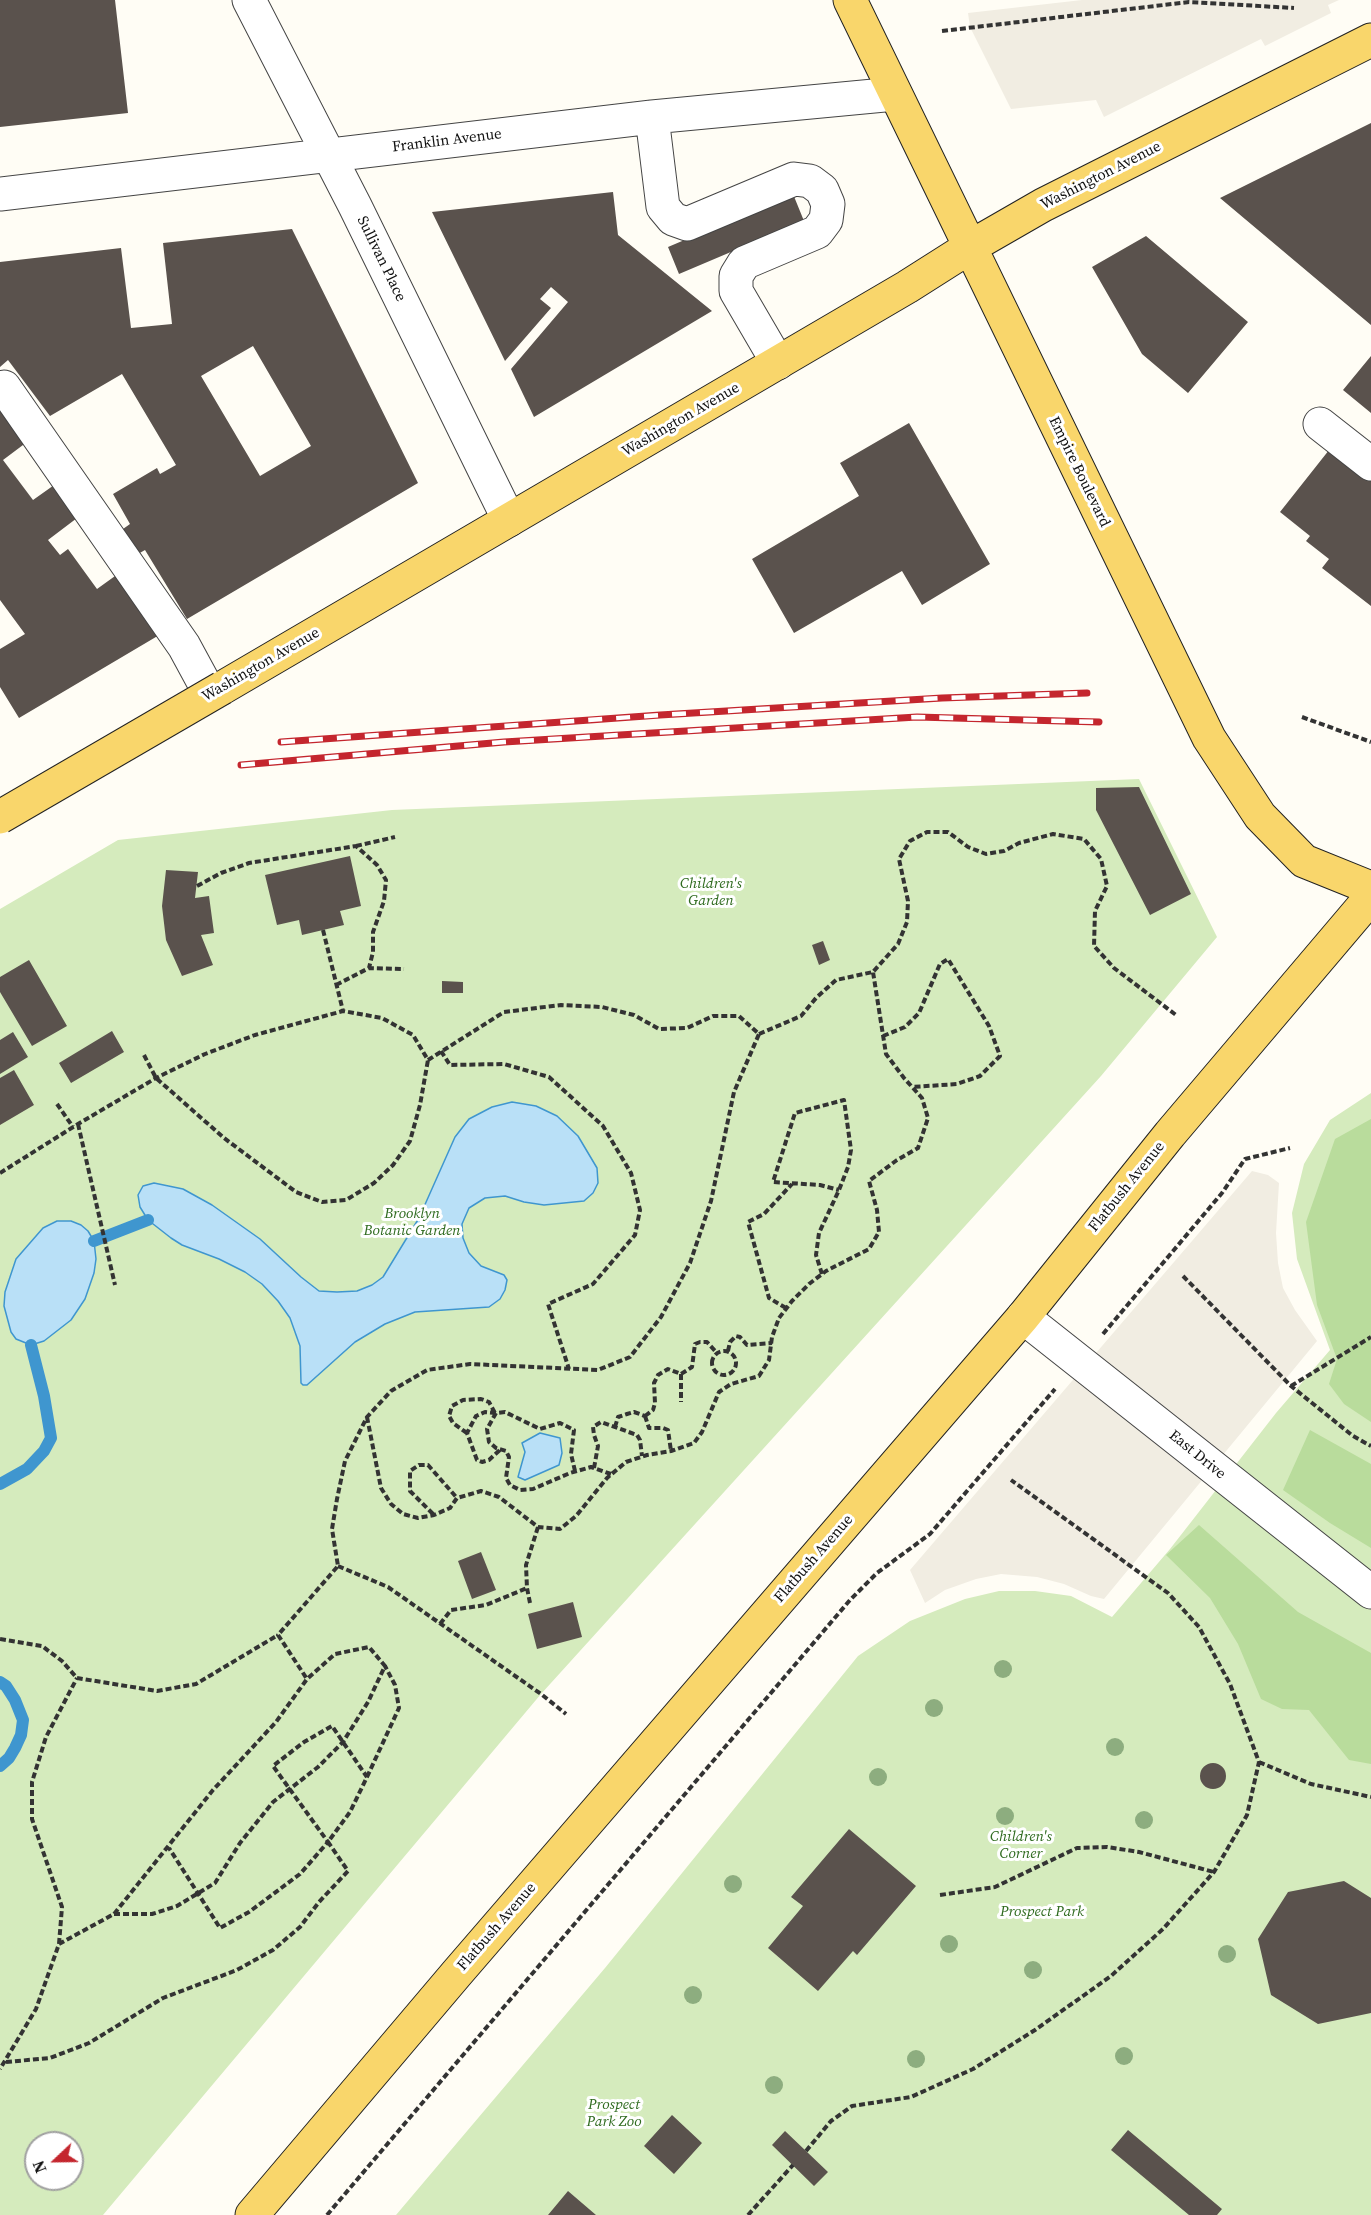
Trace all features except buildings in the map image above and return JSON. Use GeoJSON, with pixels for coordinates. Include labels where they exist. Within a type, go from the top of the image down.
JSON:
{"type":"FeatureCollection","features":[{"type":"Feature","properties":{"kind":"main road","name":"Empire Boulevard"},"geometry":{"type":"LineString","coordinates":[[850,0],[1209,738],[1260,816],[1304,861],[1371,888]]}},
{"type":"Feature","properties":{"kind":"main road","name":"Washington Avenue"},"geometry":{"type":"LineString","coordinates":[[0,817],[778,363],[1043,205],[1371,40]]}},
{"type":"Feature","properties":{"kind":"main road","name":"Flatbush Avenue"},"geometry":{"type":"LineString","coordinates":[[252,2215],[457,1973],[1023,1317],[1170,1134],[1371,897]]}},
{"type":"Feature","properties":{"kind":"street","name":"Sullivan Place"},"geometry":{"type":"LineString","coordinates":[[249,0],[509,520]]}},
{"type":"Feature","properties":{"kind":"street","name":"Franklin Avenue"},"geometry":{"type":"LineString","coordinates":[[0,194],[652,117],[895,94]]}},
{"type":"Feature","properties":{"kind":"street"},"geometry":{"type":"LineString","coordinates":[[652,117],[663,207],[673,219],[687,224],[794,178],[810,181],[822,190],[828,204],[826,220],[817,232],[744,263],[736,276],[736,291],[778,363]]}},
{"type":"Feature","properties":{"kind":"street"},"geometry":{"type":"LineString","coordinates":[[4,387],[216,691]]}},
{"type":"Feature","properties":{"kind":"street"},"geometry":{"type":"LineString","coordinates":[[1320,424],[1371,464]]}},
{"type":"Feature","properties":{"kind":"street","name":"East Drive"},"geometry":{"type":"LineString","coordinates":[[1023,1317],[1371,1592]]}},
{"type":"Feature","properties":{"kind":"path"},"geometry":{"type":"LineString","coordinates":[[942,31],[1189,2],[1294,8]]}},
{"type":"Feature","properties":{"kind":"path"},"geometry":{"type":"LineString","coordinates":[[1302,717],[1371,742]]}},
{"type":"Feature","properties":{"kind":"path"},"geometry":{"type":"LineString","coordinates":[[338,1566],[332,1529],[345,1461],[367,1417],[391,1391],[428,1370],[470,1364],[598,1370],[630,1357],[661,1317],[690,1263],[711,1201],[734,1092],[759,1034],[801,1016],[836,980],[873,972],[898,944],[907,922],[908,901],[899,859],[910,841],[927,832],[948,832],[968,847],[986,854],[1004,851],[1019,843],[1053,834],[1084,839],[1101,859],[1107,886],[1095,911],[1094,946],[1114,968],[1176,1015]]}},
{"type":"Feature","properties":{"kind":"path"},"geometry":{"type":"LineString","coordinates":[[196,886],[221,873],[249,863],[356,846],[395,837]]}},
{"type":"Feature","properties":{"kind":"path"},"geometry":{"type":"LineString","coordinates":[[356,846],[378,865],[386,880],[384,901],[373,932],[373,952],[369,968]]}},
{"type":"Feature","properties":{"kind":"path"},"geometry":{"type":"LineString","coordinates":[[323,930],[343,1011]]}},
{"type":"Feature","properties":{"kind":"path"},"geometry":{"type":"LineString","coordinates":[[883,1036],[905,1027],[919,1013],[940,964],[948,959],[989,1026],[1000,1056],[980,1076],[957,1084],[912,1087]]}},
{"type":"Feature","properties":{"kind":"path"},"geometry":{"type":"LineString","coordinates":[[336,985],[369,968],[404,969]]}},
{"type":"Feature","properties":{"kind":"path"},"geometry":{"type":"LineString","coordinates":[[367,1417],[381,1488],[391,1504],[403,1514],[417,1518],[434,1515],[450,1508],[457,1498],[481,1491],[499,1497],[538,1527],[560,1530],[576,1516],[611,1474],[626,1462],[694,1443],[702,1432],[719,1392],[731,1384],[759,1376],[769,1359],[779,1318],[786,1308],[822,1274],[869,1249],[879,1232],[877,1210],[869,1181],[918,1148],[928,1118],[922,1098],[886,1054],[873,972]]}},
{"type":"Feature","properties":{"kind":"path"},"geometry":{"type":"LineString","coordinates":[[428,1060],[504,1012],[561,1005],[602,1007],[634,1014],[659,1029],[687,1028],[713,1016],[739,1016],[759,1034]]}},
{"type":"Feature","properties":{"kind":"path"},"geometry":{"type":"LineString","coordinates":[[0,1173],[75,1125],[156,1078],[205,1054],[255,1035],[343,1011],[382,1018],[413,1035],[428,1060],[420,1105],[410,1141],[393,1165],[374,1183],[346,1200],[322,1202],[296,1192],[224,1138],[156,1078],[144,1055]]}},
{"type":"Feature","properties":{"kind":"path"},"geometry":{"type":"LineString","coordinates":[[441,1051],[450,1065],[504,1064],[549,1077],[603,1126],[631,1173],[640,1210],[635,1235],[593,1284],[548,1304],[569,1369]]}},
{"type":"Feature","properties":{"kind":"path"},"geometry":{"type":"LineString","coordinates":[[822,1274],[816,1255],[819,1233],[839,1190],[848,1167],[851,1150],[844,1100],[795,1113],[773,1182],[820,1185],[839,1190]]}},
{"type":"Feature","properties":{"kind":"path"},"geometry":{"type":"LineString","coordinates":[[57,1104],[75,1125],[93,1183],[115,1285]]}},
{"type":"Feature","properties":{"kind":"path"},"geometry":{"type":"LineString","coordinates":[[327,2215],[850,1600],[877,1573],[930,1534],[1222,1193],[1245,1159],[1290,1148]]}},
{"type":"Feature","properties":{"kind":"path"},"geometry":{"type":"LineString","coordinates":[[786,1308],[769,1298],[748,1222],[764,1214],[793,1183]]}},
{"type":"Feature","properties":{"kind":"path"},"geometry":{"type":"LineString","coordinates":[[1183,1276],[1291,1386],[1353,1436],[1371,1446]]}},
{"type":"Feature","properties":{"kind":"path"},"geometry":{"type":"LineString","coordinates":[[728,1351],[730,1342],[736,1336],[740,1336],[747,1345],[772,1342]]}},
{"type":"Feature","properties":{"kind":"path"},"geometry":{"type":"LineString","coordinates":[[1291,1386],[1371,1337]]}},
{"type":"Feature","properties":{"kind":"path"},"geometry":{"type":"LineString","coordinates":[[681,1374],[692,1367],[695,1344],[707,1342],[717,1353]]}},
{"type":"Feature","properties":{"kind":"path"},"geometry":{"type":"LineString","coordinates":[[728,1351],[734,1356],[736,1363],[733,1371],[722,1375],[712,1366],[712,1359],[717,1353],[728,1351]]}},
{"type":"Feature","properties":{"kind":"path"},"geometry":{"type":"LineString","coordinates":[[645,1416],[652,1410],[655,1403],[654,1383],[658,1375],[668,1369],[681,1374]]}},
{"type":"Feature","properties":{"kind":"path"},"geometry":{"type":"LineString","coordinates":[[681,1374],[681,1402]]}},
{"type":"Feature","properties":{"kind":"path"},"geometry":{"type":"LineString","coordinates":[[728,1374],[731,1384]]}},
{"type":"Feature","properties":{"kind":"path"},"geometry":{"type":"LineString","coordinates":[[496,1413],[489,1402],[481,1399],[463,1400],[452,1406],[449,1416],[453,1423],[467,1433],[477,1460],[482,1462],[489,1460],[501,1449]]}},
{"type":"Feature","properties":{"kind":"path"},"geometry":{"type":"LineString","coordinates":[[467,1433],[476,1416],[485,1412],[505,1412],[540,1429],[560,1423],[574,1430],[571,1454],[575,1471]]}},
{"type":"Feature","properties":{"kind":"path"},"geometry":{"type":"LineString","coordinates":[[615,1427],[618,1418],[627,1414],[634,1412],[645,1416]]}},
{"type":"Feature","properties":{"kind":"path"},"geometry":{"type":"LineString","coordinates":[[496,1413],[487,1429],[489,1442],[506,1451],[509,1457],[506,1478],[510,1485],[520,1490],[533,1489],[575,1471],[591,1467],[611,1474]]}},
{"type":"Feature","properties":{"kind":"path"},"geometry":{"type":"LineString","coordinates":[[645,1416],[649,1428],[668,1430],[671,1451]]}},
{"type":"Feature","properties":{"kind":"path"},"geometry":{"type":"LineString","coordinates":[[594,1468],[598,1446],[593,1427],[601,1422],[637,1435],[642,1456]]}},
{"type":"Feature","properties":{"kind":"path"},"geometry":{"type":"LineString","coordinates":[[434,1515],[410,1491],[410,1471],[419,1465],[428,1465],[457,1498]]}},
{"type":"Feature","properties":{"kind":"path"},"geometry":{"type":"LineString","coordinates":[[806,2151],[831,2121],[852,2106],[911,2097],[973,2069],[1035,2030],[1111,1976],[1163,1929],[1214,1872],[1247,1815],[1258,1762],[1230,1684],[1199,1627],[1168,1593],[1011,1480]]}},
{"type":"Feature","properties":{"kind":"path"},"geometry":{"type":"LineString","coordinates":[[530,1603],[526,1565],[538,1527]]}},
{"type":"Feature","properties":{"kind":"path"},"geometry":{"type":"LineString","coordinates":[[338,1566],[388,1587],[566,1714]]}},
{"type":"Feature","properties":{"kind":"path"},"geometry":{"type":"LineString","coordinates":[[0,1639],[17,1640],[42,1646],[62,1661],[77,1678],[158,1691],[196,1684],[278,1635],[338,1566]]}},
{"type":"Feature","properties":{"kind":"path"},"geometry":{"type":"LineString","coordinates":[[440,1624],[451,1610],[486,1605],[527,1588]]}},
{"type":"Feature","properties":{"kind":"path"},"geometry":{"type":"LineString","coordinates":[[278,1635],[307,1678]]}},
{"type":"Feature","properties":{"kind":"path"},"geometry":{"type":"LineString","coordinates":[[59,1944],[114,1914],[169,1848],[213,1790],[276,1722],[307,1678],[335,1654],[369,1647],[385,1666],[395,1685],[399,1708],[350,1812],[300,1874],[249,1912],[220,1928],[169,1848]]}},
{"type":"Feature","properties":{"kind":"path"},"geometry":{"type":"LineString","coordinates":[[114,1914],[152,1914],[177,1906],[215,1883],[240,1843],[273,1802],[318,1767],[343,1742],[368,1702],[385,1666]]}},
{"type":"Feature","properties":{"kind":"path"},"geometry":{"type":"LineString","coordinates":[[0,2069],[36,2009],[59,1944],[62,1907],[32,1819],[32,1782],[46,1737],[77,1678]]}},
{"type":"Feature","properties":{"kind":"path"},"geometry":{"type":"LineString","coordinates":[[5,2062],[50,2058],[89,2043],[163,1998],[237,1970],[273,1950],[300,1927],[319,1902],[348,1871],[273,1766],[304,1742],[332,1726],[367,1777]]}},
{"type":"Feature","properties":{"kind":"path"},"geometry":{"type":"LineString","coordinates":[[1258,1762],[1311,1784],[1371,1797]]}},
{"type":"Feature","properties":{"kind":"path"},"geometry":{"type":"LineString","coordinates":[[940,1894],[995,1887],[1077,1848],[1107,1846],[1214,1872]]}},
{"type":"Feature","properties":{"kind":"path"},"geometry":{"type":"LineString","coordinates":[[748,2215],[793,2164]]}},
{"type":"Feature","properties":{"kind":"green space","name":"Brooklyn Botanic Garden"},"geometry":{"type":"Polygon","coordinates":[[[1139,779],[1217,937],[1101,1076],[541,1694],[103,2215],[0,2215],[0,909],[118,840],[392,810],[1139,779]]]}},
{"type":"Feature","properties":{"kind":"green space","name":"Prospect Park"},"geometry":{"type":"Polygon","coordinates":[[[1371,1093],[1371,2215],[396,2215],[605,1968],[858,1656],[910,1621],[965,1599],[999,1591],[1035,1591],[1071,1596],[1112,1617],[1170,1549],[1276,1413],[1330,1350],[1297,1259],[1292,1213],[1304,1164],[1330,1120],[1371,1093]]]}},
{"type":"Feature","properties":{"kind":"green space"},"geometry":{"type":"Polygon","coordinates":[[[1371,1119],[1371,1422],[1344,1404],[1329,1384],[1337,1359],[1317,1305],[1306,1222],[1335,1139],[1371,1119]]]}},
{"type":"Feature","properties":{"kind":"green space"},"geometry":{"type":"Polygon","coordinates":[[[1310,1430],[1371,1464],[1371,1548],[1283,1490],[1310,1430]]]}},
{"type":"Feature","properties":{"kind":"green space"},"geometry":{"type":"Polygon","coordinates":[[[1199,1525],[1298,1612],[1371,1653],[1371,1764],[1349,1760],[1309,1710],[1282,1709],[1261,1699],[1238,1644],[1210,1598],[1166,1555],[1199,1525]]]}},
{"type":"Feature","properties":{"kind":"shaded area"},"geometry":{"type":"Polygon","coordinates":[[[1082,0],[1339,0],[1328,5],[1331,13],[1265,46],[1261,39],[1104,117],[1096,100],[1011,109],[970,27],[968,13],[1082,0]]]}},
{"type":"Feature","properties":{"kind":"shaded area"},"geometry":{"type":"Polygon","coordinates":[[[1252,1171],[1268,1175],[1279,1183],[1276,1233],[1278,1263],[1283,1288],[1317,1341],[1104,1599],[1037,1577],[1001,1574],[976,1579],[945,1590],[925,1603],[910,1570],[1252,1171]]]}},
{"type":"Feature","properties":{"kind":"water"},"geometry":{"type":"Polygon","coordinates":[[[512,1102],[536,1106],[557,1116],[578,1136],[597,1168],[598,1183],[593,1193],[584,1201],[544,1205],[505,1196],[485,1198],[469,1208],[462,1224],[463,1238],[469,1253],[481,1266],[504,1275],[507,1280],[500,1299],[489,1307],[415,1312],[385,1324],[355,1342],[307,1385],[301,1383],[300,1346],[290,1318],[278,1301],[262,1284],[245,1272],[171,1238],[148,1220],[140,1207],[138,1195],[143,1186],[154,1183],[183,1189],[212,1205],[260,1239],[319,1291],[357,1291],[372,1285],[383,1277],[419,1218],[455,1137],[469,1119],[492,1107],[512,1102]]]}},
{"type":"Feature","properties":{"kind":"water"},"geometry":{"type":"Polygon","coordinates":[[[57,1221],[71,1221],[88,1231],[94,1241],[96,1259],[94,1273],[85,1299],[71,1320],[44,1341],[31,1345],[16,1339],[11,1332],[4,1306],[5,1292],[16,1259],[43,1228],[57,1221]]]}},
{"type":"Feature","properties":{"kind":"water"},"geometry":{"type":"Polygon","coordinates":[[[540,1433],[560,1438],[562,1453],[559,1465],[525,1480],[518,1477],[525,1452],[522,1443],[540,1433]]]}},
{"type":"Feature","properties":{"kind":"waterway"},"geometry":{"type":"LineString","coordinates":[[94,1241],[148,1220]]}},
{"type":"Feature","properties":{"kind":"waterway"},"geometry":{"type":"LineString","coordinates":[[0,1484],[27,1469],[44,1451],[51,1438],[44,1396],[31,1345]]}},
{"type":"Feature","properties":{"kind":"waterway"},"geometry":{"type":"LineString","coordinates":[[0,1682],[6,1686],[15,1700],[23,1720],[21,1735],[15,1748],[0,1766]]}},
{"type":"Feature","properties":{"kind":"railway"},"geometry":{"type":"LineString","coordinates":[[281,742],[660,715],[942,698],[1087,693]]}},
{"type":"Feature","properties":{"kind":"railway"},"geometry":{"type":"LineString","coordinates":[[241,765],[504,742],[917,717],[1099,722]]}},
{"type":"Feature","properties":{"kind":"park label","name":"Children's Garden"},"geometry":{"type":"Point","coordinates":[711,892]}},
{"type":"Feature","properties":{"kind":"park label","name":"Children's Corner"},"geometry":{"type":"Point","coordinates":[1021,1846]}},
{"type":"Feature","properties":{"kind":"park label","name":"Prospect Park Zoo"},"geometry":{"type":"Point","coordinates":[614,2114]}}]}
